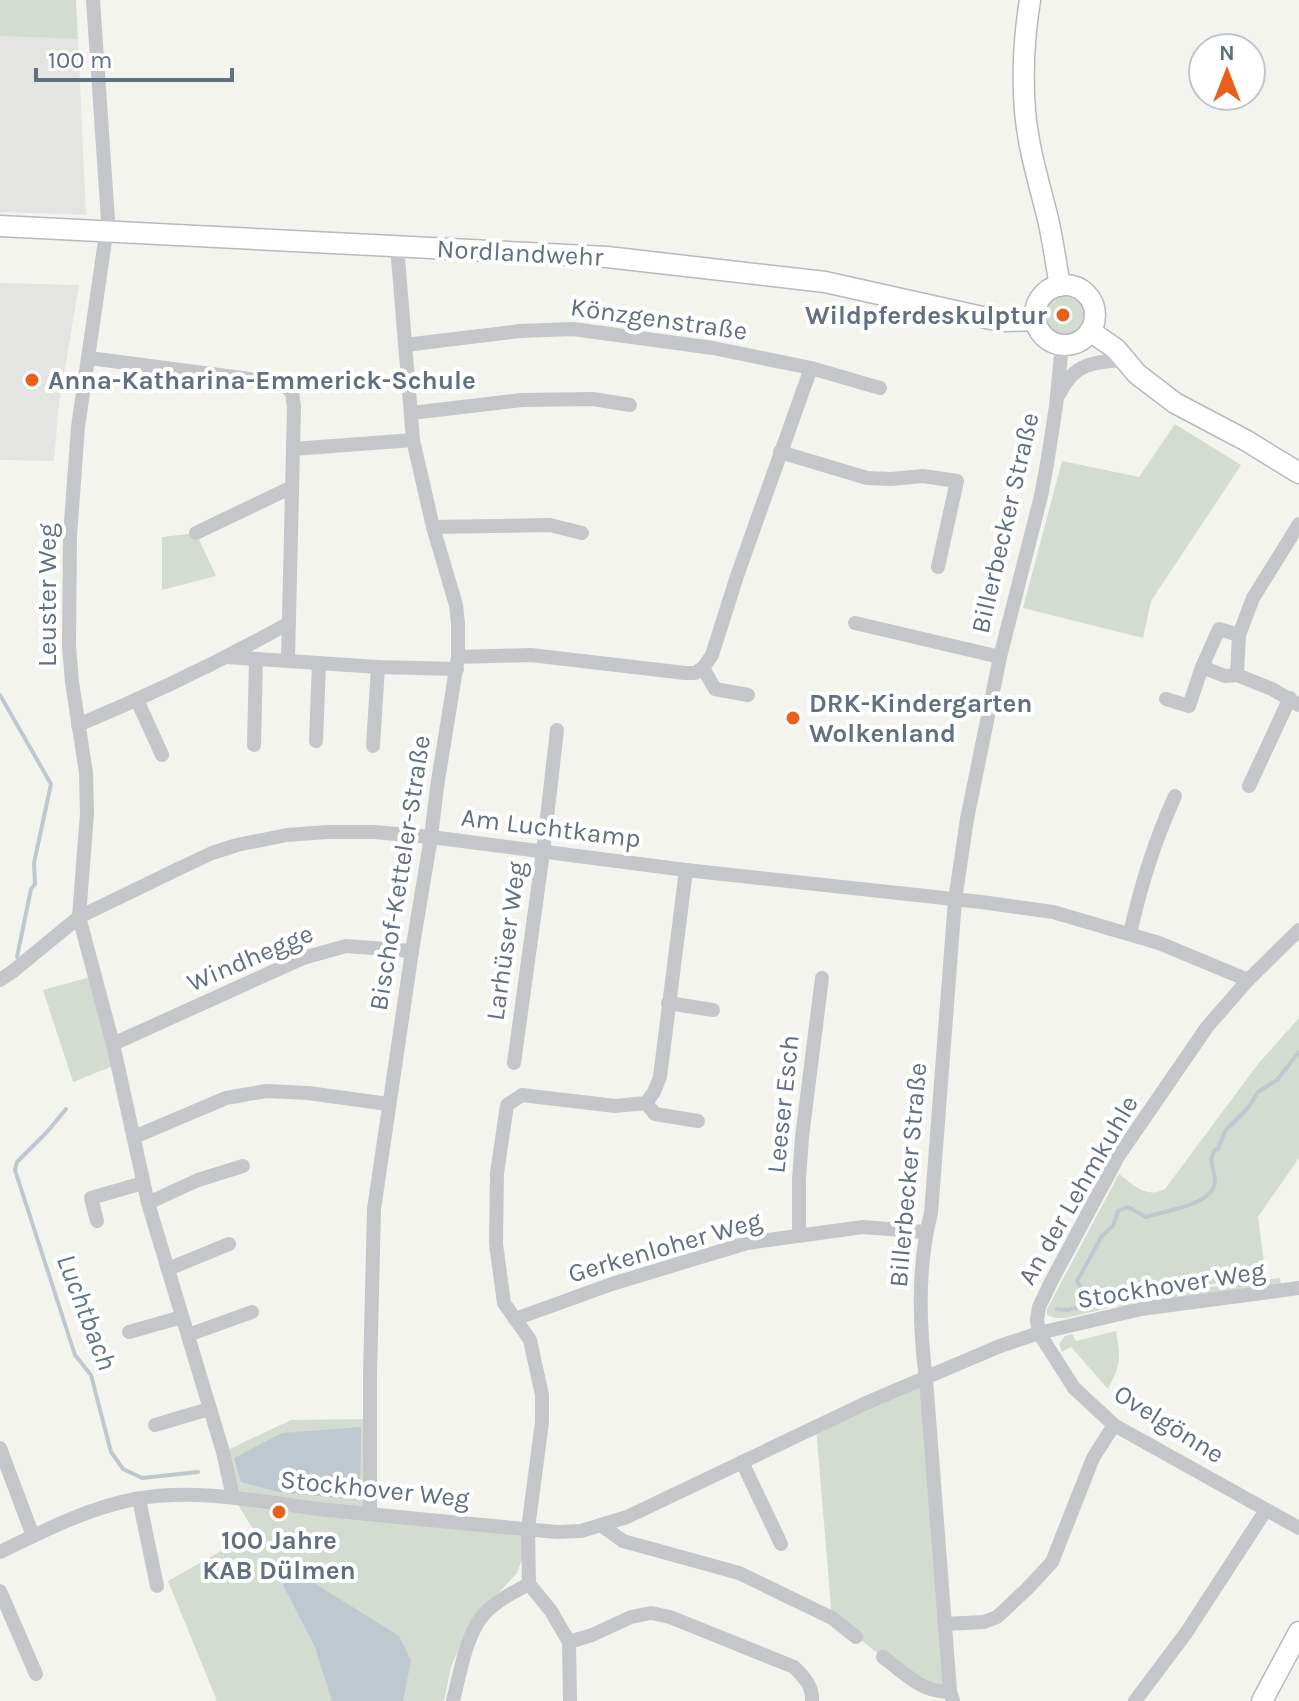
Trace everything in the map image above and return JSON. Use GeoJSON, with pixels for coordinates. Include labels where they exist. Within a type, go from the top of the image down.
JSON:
{"type":"FeatureCollection","features":[{"type":"Feature","properties":{"kind":"street","name":"Leuster Weg"},"geometry":{"type":"LineString","coordinates":[[93,0],[108,220],[75,449],[69,548],[69,646],[86,773],[87,813],[79,917],[113,1044],[148,1203],[223,1452],[233,1497]]}},
{"type":"Feature","properties":{"kind":"street"},"geometry":{"type":"LineString","coordinates":[[1030,0],[1023,69],[1025,112],[1060,286]]}},
{"type":"Feature","properties":{"kind":"street","name":"Nordlandwehr"},"geometry":{"type":"LineString","coordinates":[[0,226],[607,257],[825,282],[991,319],[1035,320]]}},
{"type":"Feature","properties":{"kind":"street","name":"Bischof-Ketteler-Straße"},"geometry":{"type":"LineString","coordinates":[[370,1514],[374,1209],[458,663],[456,605],[433,527],[413,440],[397,246]]}},
{"type":"Feature","properties":{"kind":"street"},"geometry":{"type":"LineString","coordinates":[[1060,286],[1079,289],[1092,303],[1094,312],[1090,331],[1078,342],[1062,345],[1044,337],[1035,320],[1035,310],[1044,294],[1060,286]]}},
{"type":"Feature","properties":{"kind":"street","name":"Könzgenstraße"},"geometry":{"type":"LineString","coordinates":[[405,345],[520,331],[573,329],[713,348],[811,368],[880,388]]}},
{"type":"Feature","properties":{"kind":"street"},"geometry":{"type":"LineString","coordinates":[[1090,331],[1116,349],[1150,385],[1175,403],[1299,473]]}},
{"type":"Feature","properties":{"kind":"street","name":"Billerbecker Straße"},"geometry":{"type":"LineString","coordinates":[[952,1696],[920,1300],[926,1232],[931,1213],[955,900],[967,819],[1000,657],[1051,447],[1062,345]]}},
{"type":"Feature","properties":{"kind":"street"},"geometry":{"type":"LineString","coordinates":[[89,358],[281,383],[292,392],[288,660]]}},
{"type":"Feature","properties":{"kind":"street","name":"Billerbecker Straße"},"geometry":{"type":"LineString","coordinates":[[1057,400],[1067,377],[1084,366],[1124,360]]}},
{"type":"Feature","properties":{"kind":"street"},"geometry":{"type":"LineString","coordinates":[[227,657],[378,667],[531,655],[695,673],[712,655],[811,368]]}},
{"type":"Feature","properties":{"kind":"street"},"geometry":{"type":"LineString","coordinates":[[411,413],[522,400],[593,399],[630,405]]}},
{"type":"Feature","properties":{"kind":"street"},"geometry":{"type":"LineString","coordinates":[[293,449],[413,440]]}},
{"type":"Feature","properties":{"kind":"street"},"geometry":{"type":"LineString","coordinates":[[780,452],[867,478],[923,476],[957,481],[938,567]]}},
{"type":"Feature","properties":{"kind":"street"},"geometry":{"type":"LineString","coordinates":[[196,533],[292,487]]}},
{"type":"Feature","properties":{"kind":"street"},"geometry":{"type":"LineString","coordinates":[[1237,675],[1239,635],[1253,598],[1299,524]]}},
{"type":"Feature","properties":{"kind":"street"},"geometry":{"type":"LineString","coordinates":[[433,527],[550,525],[582,533]]}},
{"type":"Feature","properties":{"kind":"street"},"geometry":{"type":"LineString","coordinates":[[78,725],[227,657],[289,623]]}},
{"type":"Feature","properties":{"kind":"street","name":"Billerbecker Straße"},"geometry":{"type":"LineString","coordinates":[[855,623],[1000,657]]}},
{"type":"Feature","properties":{"kind":"street"},"geometry":{"type":"LineString","coordinates":[[1166,699],[1189,706],[1219,629],[1239,635]]}},
{"type":"Feature","properties":{"kind":"street"},"geometry":{"type":"LineString","coordinates":[[254,745],[256,659]]}},
{"type":"Feature","properties":{"kind":"street"},"geometry":{"type":"LineString","coordinates":[[316,741],[319,663]]}},
{"type":"Feature","properties":{"kind":"street"},"geometry":{"type":"LineString","coordinates":[[373,746],[378,667]]}},
{"type":"Feature","properties":{"kind":"street"},"geometry":{"type":"LineString","coordinates":[[1202,667],[1225,676],[1237,675],[1295,701],[1249,786]]}},
{"type":"Feature","properties":{"kind":"street"},"geometry":{"type":"LineString","coordinates":[[703,668],[715,689],[748,695]]}},
{"type":"Feature","properties":{"kind":"street"},"geometry":{"type":"LineString","coordinates":[[137,700],[162,755]]}},
{"type":"Feature","properties":{"kind":"street","name":"Larhüser Weg"},"geometry":{"type":"LineString","coordinates":[[514,1063],[557,730]]}},
{"type":"Feature","properties":{"kind":"street"},"geometry":{"type":"LineString","coordinates":[[1130,934],[1162,826],[1175,796]]}},
{"type":"Feature","properties":{"kind":"street","name":"Am Luchtkamp"},"geometry":{"type":"LineString","coordinates":[[0,980],[79,917],[212,853],[287,835],[327,832],[382,832],[431,837],[1053,912],[1159,943],[1248,980]]}},
{"type":"Feature","properties":{"kind":"street"},"geometry":{"type":"LineString","coordinates":[[570,1701],[569,1642],[551,1611],[529,1584],[528,1529],[542,1422],[542,1395],[530,1340],[504,1303],[498,1259],[497,1173],[507,1105],[522,1095],[615,1106],[646,1103],[654,1092],[660,1077],[686,870]]}},
{"type":"Feature","properties":{"kind":"street","name":"An der Lehmkuhle"},"geometry":{"type":"LineString","coordinates":[[1039,1333],[1039,1307],[1119,1155],[1207,1027],[1248,980],[1299,930]]}},
{"type":"Feature","properties":{"kind":"street","name":"Windhegge"},"geometry":{"type":"LineString","coordinates":[[113,1044],[303,958],[346,946],[412,951]]}},
{"type":"Feature","properties":{"kind":"street","name":"Leeser Esch"},"geometry":{"type":"LineString","coordinates":[[799,1236],[802,1137],[822,978]]}},
{"type":"Feature","properties":{"kind":"street"},"geometry":{"type":"LineString","coordinates":[[668,1003],[713,1010]]}},
{"type":"Feature","properties":{"kind":"street"},"geometry":{"type":"LineString","coordinates":[[134,1137],[226,1098],[266,1091],[308,1093],[388,1104]]}},
{"type":"Feature","properties":{"kind":"street"},"geometry":{"type":"LineString","coordinates":[[646,1103],[655,1114],[698,1121]]}},
{"type":"Feature","properties":{"kind":"street"},"geometry":{"type":"LineString","coordinates":[[148,1203],[198,1180],[243,1166]]}},
{"type":"Feature","properties":{"kind":"street"},"geometry":{"type":"LineString","coordinates":[[97,1221],[91,1198],[143,1183]]}},
{"type":"Feature","properties":{"kind":"street","name":"Gerkenloher Weg"},"geometry":{"type":"LineString","coordinates":[[515,1319],[612,1284],[747,1243],[863,1227],[926,1232]]}},
{"type":"Feature","properties":{"kind":"street"},"geometry":{"type":"LineString","coordinates":[[168,1269],[229,1244]]}},
{"type":"Feature","properties":{"kind":"street","name":"Stockhover Weg"},"geometry":{"type":"LineString","coordinates":[[0,1552],[79,1516],[115,1504],[186,1494],[557,1532],[581,1531],[627,1517],[866,1403],[1000,1346],[1039,1333],[1141,1309],[1299,1288]]}},
{"type":"Feature","properties":{"kind":"street"},"geometry":{"type":"LineString","coordinates":[[188,1335],[252,1312]]}},
{"type":"Feature","properties":{"kind":"street"},"geometry":{"type":"LineString","coordinates":[[129,1332],[182,1317]]}},
{"type":"Feature","properties":{"kind":"street","name":"Ovelgönne"},"geometry":{"type":"LineString","coordinates":[[1039,1333],[1074,1388],[1114,1425],[1299,1528]]}},
{"type":"Feature","properties":{"kind":"street"},"geometry":{"type":"LineString","coordinates":[[155,1425],[209,1409]]}},
{"type":"Feature","properties":{"kind":"street"},"geometry":{"type":"LineString","coordinates":[[945,1624],[984,1622],[997,1617],[1052,1562],[1093,1458],[1114,1425]]}},
{"type":"Feature","properties":{"kind":"street"},"geometry":{"type":"LineString","coordinates":[[0,1448],[33,1536]]}},
{"type":"Feature","properties":{"kind":"street"},"geometry":{"type":"LineString","coordinates":[[742,1462],[781,1544]]}},
{"type":"Feature","properties":{"kind":"street"},"geometry":{"type":"LineString","coordinates":[[139,1499],[157,1586]]}},
{"type":"Feature","properties":{"kind":"street"},"geometry":{"type":"LineString","coordinates":[[1135,1701],[1186,1633],[1266,1510]]}},
{"type":"Feature","properties":{"kind":"street"},"geometry":{"type":"LineString","coordinates":[[601,1525],[623,1541],[739,1573],[832,1618],[856,1637]]}},
{"type":"Feature","properties":{"kind":"street"},"geometry":{"type":"LineString","coordinates":[[453,1701],[476,1625],[487,1611],[529,1584]]}},
{"type":"Feature","properties":{"kind":"street"},"geometry":{"type":"LineString","coordinates":[[0,1591],[36,1674]]}},
{"type":"Feature","properties":{"kind":"street"},"geometry":{"type":"LineString","coordinates":[[569,1642],[631,1617],[651,1613],[670,1617],[794,1667],[807,1680],[812,1701]]}},
{"type":"Feature","properties":{"kind":"street"},"geometry":{"type":"LineString","coordinates":[[1262,1701],[1299,1632]]}},
{"type":"Feature","properties":{"kind":"street"},"geometry":{"type":"LineString","coordinates":[[883,1657],[927,1689],[952,1696]]}},
{"type":"Feature","properties":{"kind":"shaded area"},"geometry":{"type":"Polygon","coordinates":[[[0,0],[76,0],[78,39],[0,36],[0,0]]]}},
{"type":"Feature","properties":{"kind":"shaded area"},"geometry":{"type":"Polygon","coordinates":[[[0,36],[78,39],[86,215],[0,212],[0,36]]]}},
{"type":"Feature","properties":{"kind":"shaded area","name":"Anna-Katharina-Emmerick-Schule"},"geometry":{"type":"Polygon","coordinates":[[[0,283],[79,285],[59,404],[54,461],[0,460],[0,283]]]}},
{"type":"Feature","properties":{"kind":"shaded area"},"geometry":{"type":"Polygon","coordinates":[[[1064,294],[1079,300],[1085,315],[1079,330],[1064,336],[1049,330],[1043,315],[1049,300],[1064,294]]]}},
{"type":"Feature","properties":{"kind":"shaded area"},"geometry":{"type":"Polygon","coordinates":[[[1175,424],[1241,465],[1151,601],[1143,638],[1023,608],[1062,461],[1139,477],[1175,424]]]}},
{"type":"Feature","properties":{"kind":"shaded area"},"geometry":{"type":"Polygon","coordinates":[[[196,533],[216,576],[162,590],[162,537],[196,533]]]}},
{"type":"Feature","properties":{"kind":"shaded area"},"geometry":{"type":"Polygon","coordinates":[[[90,977],[113,1066],[73,1082],[43,990],[90,977]]]}},
{"type":"Feature","properties":{"kind":"shaded area"},"geometry":{"type":"Polygon","coordinates":[[[1299,1018],[1299,1158],[1258,1217],[1266,1277],[1142,1293],[1112,1307],[1066,1318],[1047,1315],[1047,1309],[1119,1174],[1146,1192],[1165,1189],[1258,1064],[1299,1018]]]}},
{"type":"Feature","properties":{"kind":"shaded area"},"geometry":{"type":"Polygon","coordinates":[[[1280,1278],[1281,1285],[1116,1307],[1150,1295],[1280,1278]]]}},
{"type":"Feature","properties":{"kind":"shaded area"},"geometry":{"type":"Polygon","coordinates":[[[1116,1331],[1119,1361],[1108,1389],[1071,1347],[1062,1352],[1059,1344],[1065,1336],[1072,1334],[1076,1341],[1116,1331]]]}},
{"type":"Feature","properties":{"kind":"shaded area"},"geometry":{"type":"Polygon","coordinates":[[[926,1379],[950,1691],[941,1692],[883,1657],[832,1618],[816,1428],[926,1379]]]}},
{"type":"Feature","properties":{"kind":"shaded area"},"geometry":{"type":"Polygon","coordinates":[[[370,1419],[370,1514],[528,1529],[525,1551],[517,1573],[470,1623],[451,1667],[444,1701],[217,1701],[168,1581],[255,1532],[233,1497],[223,1452],[291,1420],[370,1419]]]}},
{"type":"Feature","properties":{"kind":"shaded area"},"geometry":{"type":"Polygon","coordinates":[[[361,1427],[360,1500],[279,1492],[241,1482],[234,1458],[282,1433],[361,1427]]]}},
{"type":"Feature","properties":{"kind":"shaded area"},"geometry":{"type":"Polygon","coordinates":[[[298,1573],[399,1636],[411,1660],[403,1701],[332,1701],[315,1647],[283,1585],[298,1573]]]}},
{"type":"Feature","properties":{"kind":"waterway","name":"Luchtbach"},"geometry":{"type":"LineString","coordinates":[[0,695],[51,784],[34,863],[35,884],[31,889],[17,957]]}},
{"type":"Feature","properties":{"kind":"waterway"},"geometry":{"type":"LineString","coordinates":[[1057,1309],[1080,1307],[1086,1302],[1077,1281],[1102,1236],[1113,1226],[1118,1211],[1128,1207],[1146,1217],[1187,1206],[1213,1189],[1213,1154],[1225,1131],[1248,1108],[1258,1092],[1277,1080],[1299,1052]]}},
{"type":"Feature","properties":{"kind":"waterway","name":"Luchtbach"},"geometry":{"type":"LineString","coordinates":[[66,1109],[17,1162],[15,1170],[75,1355],[91,1375],[111,1452],[123,1469],[142,1478],[198,1472]]}},
{"type":"Feature","properties":{"kind":"place","name":"Wildpferdeskulptur"},"geometry":{"type":"Point","coordinates":[1063,315]}},
{"type":"Feature","properties":{"kind":"place","name":"Anna-Katharina-Emmerick-Schule"},"geometry":{"type":"Point","coordinates":[32,380]}},
{"type":"Feature","properties":{"kind":"place","name":"DRK-Kindergarten Wolkenland"},"geometry":{"type":"Point","coordinates":[793,718]}},
{"type":"Feature","properties":{"kind":"place","name":"100 Jahre KAB Dülmen"},"geometry":{"type":"Point","coordinates":[279,1512]}}]}
